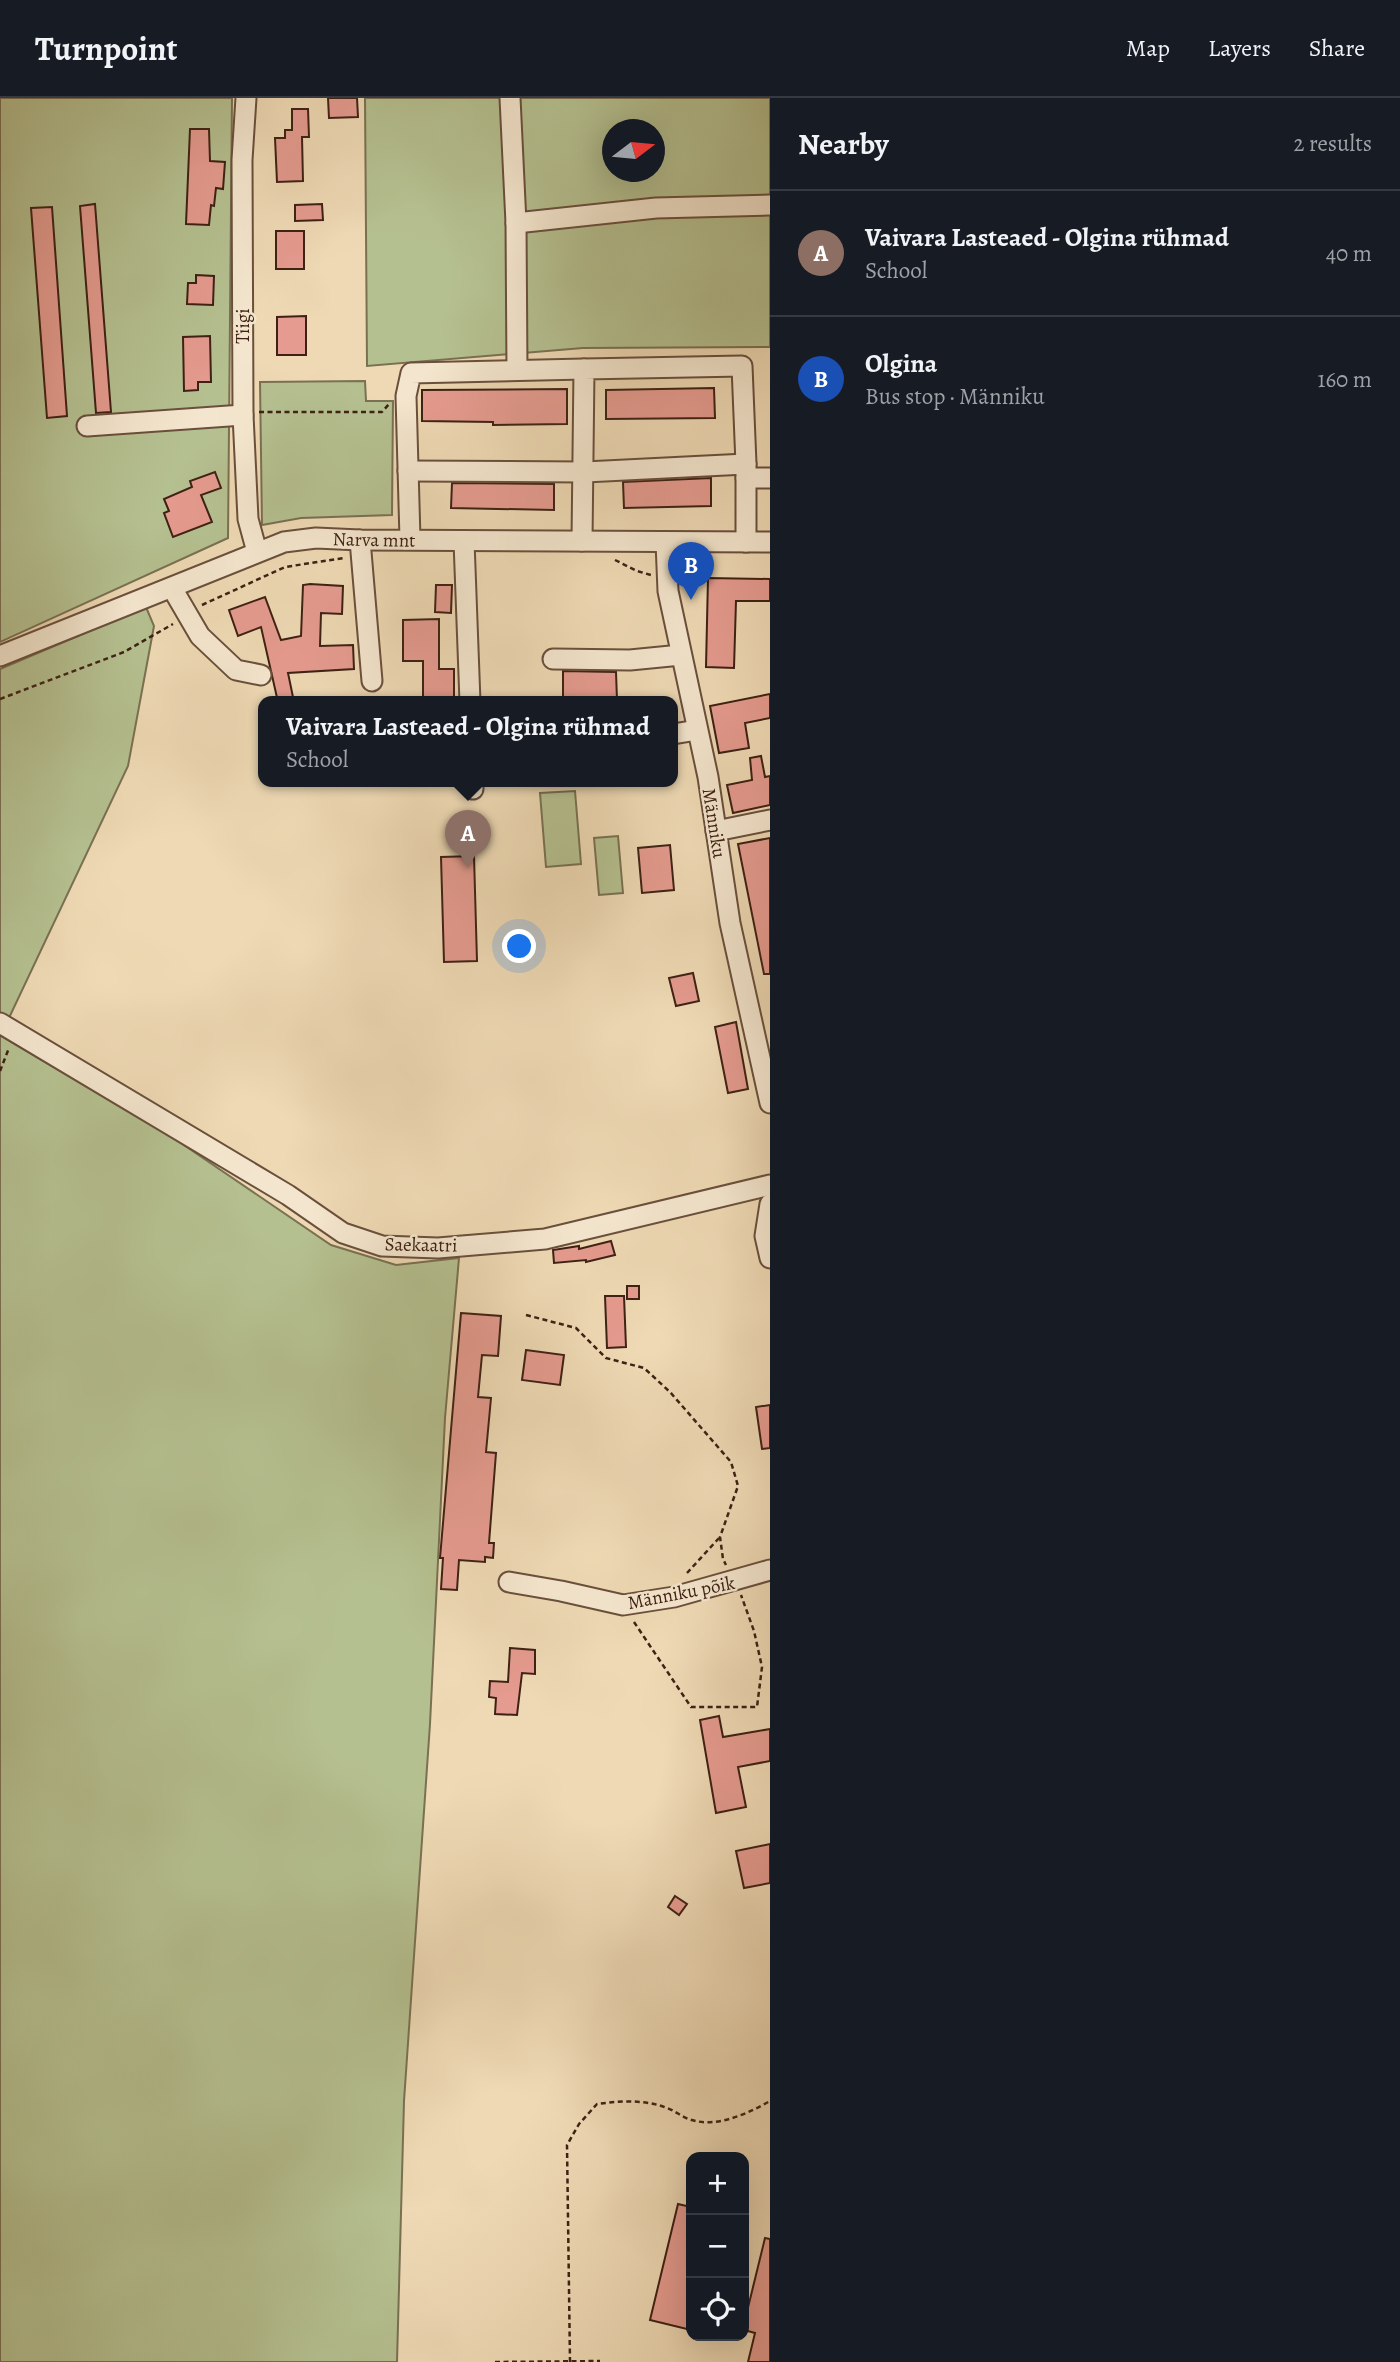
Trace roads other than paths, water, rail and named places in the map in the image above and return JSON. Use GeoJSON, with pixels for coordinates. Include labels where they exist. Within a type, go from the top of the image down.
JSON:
{"type":"FeatureCollection","features":[{"type":"Feature","properties":{"kind":"street","name":"Tiigi"},"geometry":{"type":"LineString","coordinates":[[246,98],[242,160],[243,414],[248,519],[257,552]]}},
{"type":"Feature","properties":{"kind":"street"},"geometry":{"type":"LineString","coordinates":[[510,98],[516,223],[517,370]]}},
{"type":"Feature","properties":{"kind":"street"},"geometry":{"type":"LineString","coordinates":[[516,223],[656,208],[770,205]]}},
{"type":"Feature","properties":{"kind":"street"},"geometry":{"type":"LineString","coordinates":[[410,539],[406,402],[411,373],[742,366],[746,542]]}},
{"type":"Feature","properties":{"kind":"street"},"geometry":{"type":"LineString","coordinates":[[582,541],[585,472],[584,369]]}},
{"type":"Feature","properties":{"kind":"street"},"geometry":{"type":"LineString","coordinates":[[87,426],[243,414]]}},
{"type":"Feature","properties":{"kind":"street"},"geometry":{"type":"LineString","coordinates":[[408,471],[746,471],[770,478]]}},
{"type":"Feature","properties":{"kind":"street","name":"Narva mnt"},"geometry":{"type":"LineString","coordinates":[[0,656],[284,542],[316,538],[770,542]]}},
{"type":"Feature","properties":{"kind":"street"},"geometry":{"type":"LineString","coordinates":[[360,540],[372,681]]}},
{"type":"Feature","properties":{"kind":"street"},"geometry":{"type":"LineString","coordinates":[[464,541],[470,696]]}},
{"type":"Feature","properties":{"kind":"street","name":"Männiku"},"geometry":{"type":"LineString","coordinates":[[666,542],[668,591],[708,777],[730,923],[770,1102]]}},
{"type":"Feature","properties":{"kind":"street"},"geometry":{"type":"LineString","coordinates":[[172,588],[200,636],[236,670],[261,675]]}},
{"type":"Feature","properties":{"kind":"street"},"geometry":{"type":"LineString","coordinates":[[553,659],[630,660],[681,655]]}},
{"type":"Feature","properties":{"kind":"street"},"geometry":{"type":"LineString","coordinates":[[678,733],[697,730]]}},
{"type":"Feature","properties":{"kind":"street"},"geometry":{"type":"LineString","coordinates":[[716,831],[770,820]]}},
{"type":"Feature","properties":{"kind":"street","name":"Saekaatri"},"geometry":{"type":"LineString","coordinates":[[8,1027],[288,1195],[344,1233],[382,1246],[438,1248],[545,1239],[770,1185]]}},
{"type":"Feature","properties":{"kind":"street"},"geometry":{"type":"LineString","coordinates":[[770,1204],[765,1236],[770,1258]]}},
{"type":"Feature","properties":{"kind":"street","name":"Männiku põik"},"geometry":{"type":"LineString","coordinates":[[509,1582],[623,1605],[674,1597],[770,1570]]}},
{"type":"Feature","properties":{"kind":"place","name":"Olgina"},"geometry":{"type":"Point","coordinates":[691,600]}},
{"type":"Feature","properties":{"kind":"place","name":"Vaivara Lasteaed - Olgina rühmad"},"geometry":{"type":"Point","coordinates":[468,868]}}]}
